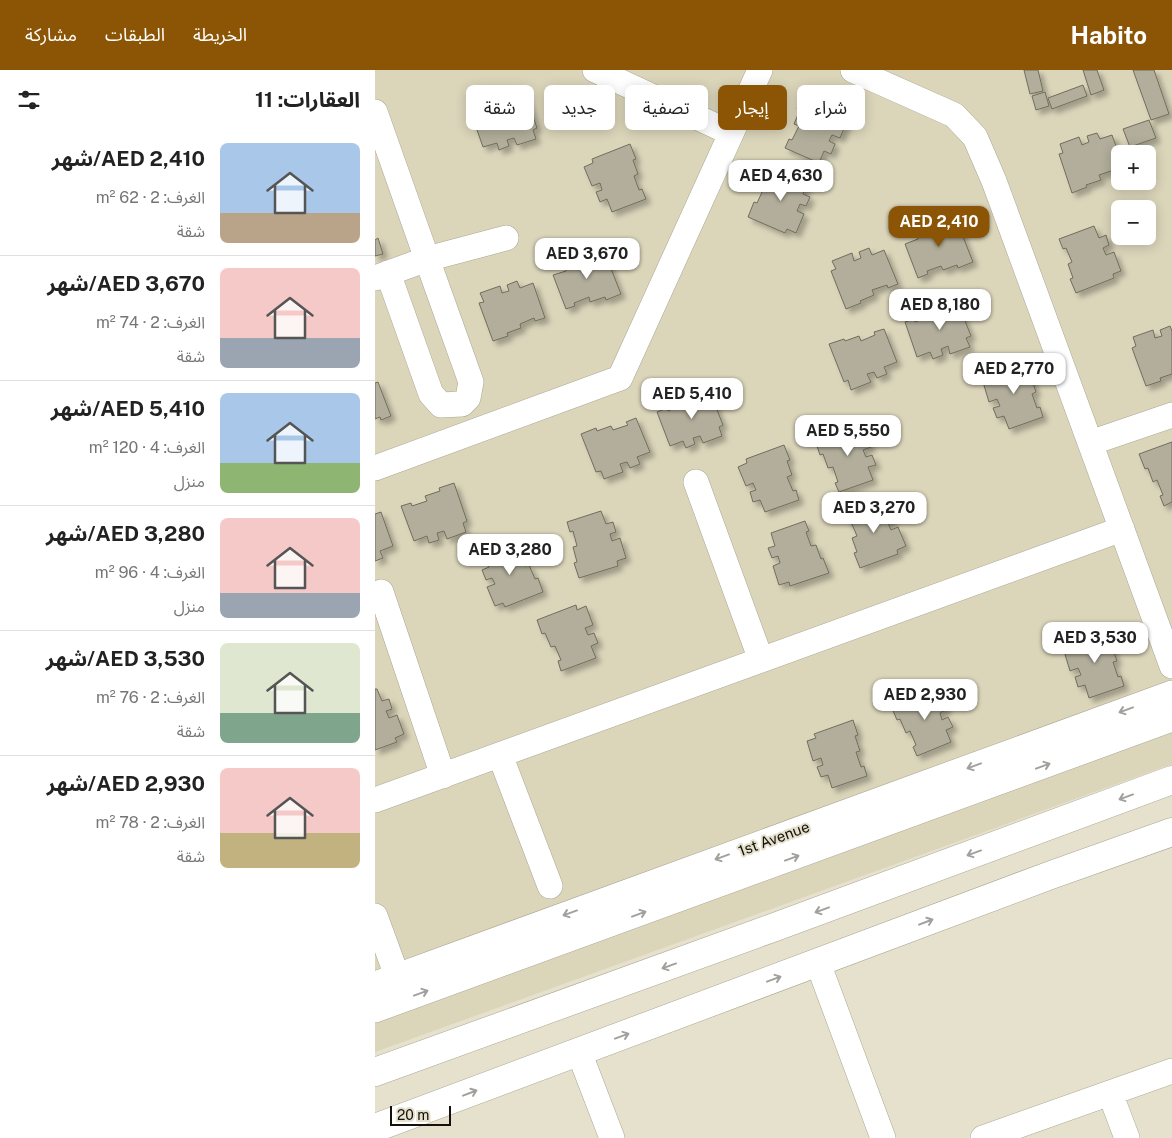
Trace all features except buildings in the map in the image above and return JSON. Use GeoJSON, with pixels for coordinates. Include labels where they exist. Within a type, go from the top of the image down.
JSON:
{"type":"FeatureCollection","features":[{"type":"Feature","properties":{"kind":"main road"},"geometry":{"type":"LineString","coordinates":[[375,1072],[784,924],[1172,780]]}},
{"type":"Feature","properties":{"kind":"main road"},"geometry":{"type":"LineString","coordinates":[[375,1128],[1051,875],[1172,832]]}},
{"type":"Feature","properties":{"kind":"street"},"geometry":{"type":"LineString","coordinates":[[595,70],[731,133]]}},
{"type":"Feature","properties":{"kind":"street"},"geometry":{"type":"LineString","coordinates":[[375,468],[620,378],[760,70]]}},
{"type":"Feature","properties":{"kind":"street"},"geometry":{"type":"LineString","coordinates":[[853,70],[954,115],[975,137],[994,181],[1172,666]]}},
{"type":"Feature","properties":{"kind":"street"},"geometry":{"type":"LineString","coordinates":[[375,112],[427,259],[471,382],[468,398],[462,404],[441,405],[431,394],[382,276],[427,259],[506,238]]}},
{"type":"Feature","properties":{"kind":"street"},"geometry":{"type":"LineString","coordinates":[[1090,443],[1172,415]]}},
{"type":"Feature","properties":{"kind":"street"},"geometry":{"type":"LineString","coordinates":[[696,482],[761,660]]}},
{"type":"Feature","properties":{"kind":"street"},"geometry":{"type":"LineString","coordinates":[[375,800],[1122,529]]}},
{"type":"Feature","properties":{"kind":"street"},"geometry":{"type":"LineString","coordinates":[[381,592],[443,776]]}},
{"type":"Feature","properties":{"kind":"street","name":"1st Avenue"},"geometry":{"type":"LineString","coordinates":[[386,980],[1172,693]]}},
{"type":"Feature","properties":{"kind":"street","name":"1st Avenue"},"geometry":{"type":"LineString","coordinates":[[375,1010],[1172,719]]}},
{"type":"Feature","properties":{"kind":"street"},"geometry":{"type":"LineString","coordinates":[[500,755],[551,886]]}},
{"type":"Feature","properties":{"kind":"street"},"geometry":{"type":"LineString","coordinates":[[375,916],[386,980]]}},
{"type":"Feature","properties":{"kind":"street"},"geometry":{"type":"LineString","coordinates":[[818,963],[883,1138]]}},
{"type":"Feature","properties":{"kind":"street"},"geometry":{"type":"LineString","coordinates":[[579,1052],[611,1138]]}},
{"type":"Feature","properties":{"kind":"street"},"geometry":{"type":"LineString","coordinates":[[983,1138],[1172,1071]]}},
{"type":"Feature","properties":{"kind":"street"},"geometry":{"type":"LineString","coordinates":[[1110,1093],[1127,1138]]}},
{"type":"Feature","properties":{"kind":"shaded area"},"geometry":{"type":"Polygon","coordinates":[[[375,70],[1172,70],[1172,764],[375,1052],[375,70]]]}}]}
